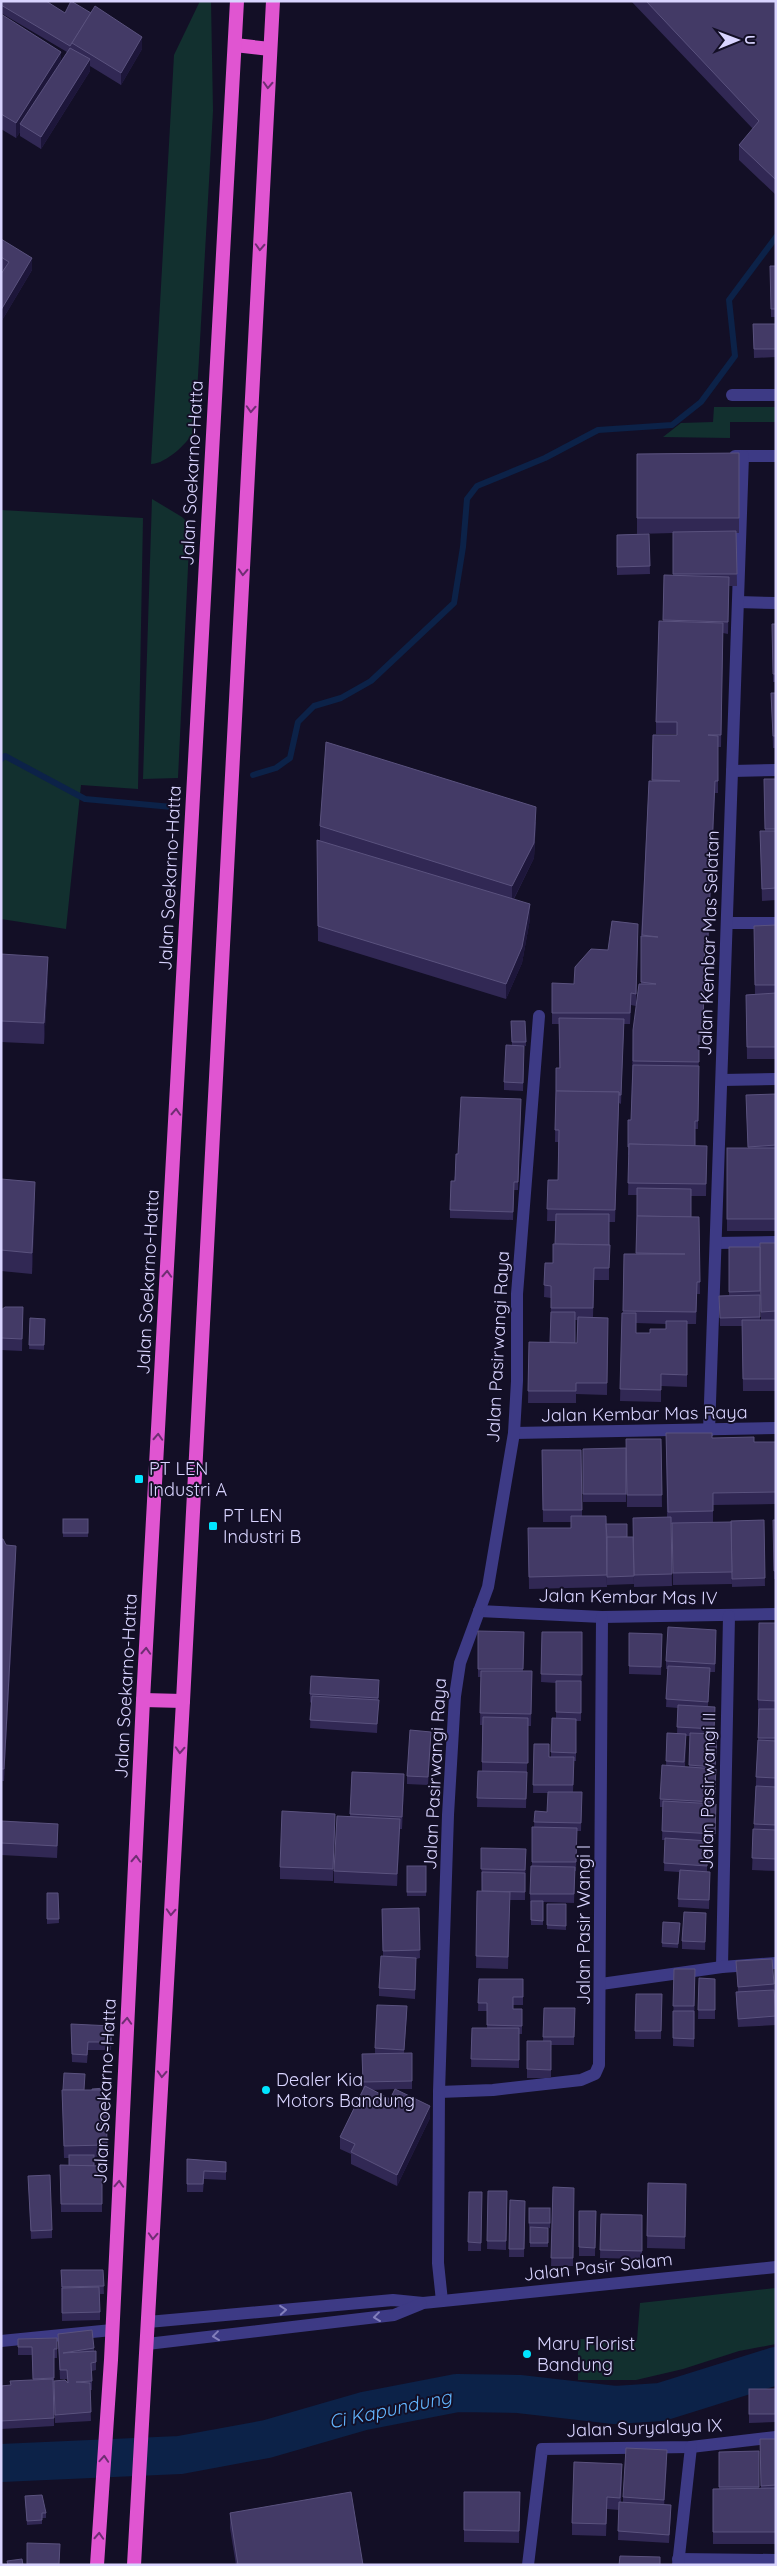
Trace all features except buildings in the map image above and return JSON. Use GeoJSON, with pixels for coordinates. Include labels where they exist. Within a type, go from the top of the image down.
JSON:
{"type":"FeatureCollection","features":[{"type":"Feature","properties":{"kind":"highway","name":"Jalan Soekarno-Hatta"},"geometry":{"type":"LineString","coordinates":[[97,2565],[111,2360],[143,1700],[237,1]]}},
{"type":"Feature","properties":{"kind":"highway"},"geometry":{"type":"LineString","coordinates":[[134,2565],[183,1701],[273,1]]}},
{"type":"Feature","properties":{"kind":"highway"},"geometry":{"type":"LineString","coordinates":[[235,45],[270,49]]}},
{"type":"Feature","properties":{"kind":"highway"},"geometry":{"type":"LineString","coordinates":[[143,1700],[183,1701]]}},
{"type":"Feature","properties":{"kind":"street"},"geometry":{"type":"LineString","coordinates":[[732,395],[776,395]]}},
{"type":"Feature","properties":{"kind":"street"},"geometry":{"type":"LineString","coordinates":[[723,456],[776,456]]}},
{"type":"Feature","properties":{"kind":"street","name":"Jalan Kembar Mas Selatan"},"geometry":{"type":"LineString","coordinates":[[709,1431],[743,456]]}},
{"type":"Feature","properties":{"kind":"street"},"geometry":{"type":"LineString","coordinates":[[738,602],[776,603]]}},
{"type":"Feature","properties":{"kind":"street"},"geometry":{"type":"LineString","coordinates":[[732,771],[776,770]]}},
{"type":"Feature","properties":{"kind":"street"},"geometry":{"type":"LineString","coordinates":[[727,923],[776,923]]}},
{"type":"Feature","properties":{"kind":"street","name":"Jalan Pasirwangi Raya"},"geometry":{"type":"LineString","coordinates":[[442,2301],[438,2263],[439,2092],[448,1816],[455,1696],[460,1663],[488,1587],[514,1433],[517,1381],[517,1294],[539,1016]]}},
{"type":"Feature","properties":{"kind":"street"},"geometry":{"type":"LineString","coordinates":[[722,1080],[776,1079]]}},
{"type":"Feature","properties":{"kind":"street"},"geometry":{"type":"LineString","coordinates":[[716,1243],[776,1242]]}},
{"type":"Feature","properties":{"kind":"street","name":"Jalan Kembar Mas Raya"},"geometry":{"type":"LineString","coordinates":[[514,1433],[709,1431],[776,1428]]}},
{"type":"Feature","properties":{"kind":"street","name":"Jalan Kembar Mas IV"},"geometry":{"type":"LineString","coordinates":[[480,1611],[602,1617],[776,1614]]}},
{"type":"Feature","properties":{"kind":"street","name":"Jalan Pasirwangi II"},"geometry":{"type":"LineString","coordinates":[[722,1967],[729,1616]]}},
{"type":"Feature","properties":{"kind":"street","name":"Jalan Pasir Wangi I"},"geometry":{"type":"LineString","coordinates":[[439,2092],[493,2090],[581,2080],[595,2074],[599,2066],[602,1984],[602,1617]]}},
{"type":"Feature","properties":{"kind":"street"},"geometry":{"type":"LineString","coordinates":[[602,1984],[722,1967],[776,1963]]}},
{"type":"Feature","properties":{"kind":"street","name":"Jalan Pasir Salam"},"geometry":{"type":"LineString","coordinates":[[148,2322],[393,2300],[423,2303],[776,2267]]}},
{"type":"Feature","properties":{"kind":"street","name":"Jalan Pasir Salam"},"geometry":{"type":"LineString","coordinates":[[147,2344],[394,2316],[423,2303]]}},
{"type":"Feature","properties":{"kind":"street"},"geometry":{"type":"LineString","coordinates":[[1,2341],[112,2330]]}},
{"type":"Feature","properties":{"kind":"street","name":"Jalan Suryalaya IX"},"geometry":{"type":"LineString","coordinates":[[528,2565],[542,2449],[691,2447],[776,2437]]}},
{"type":"Feature","properties":{"kind":"street"},"geometry":{"type":"LineString","coordinates":[[691,2447],[678,2562],[767,2562]]}},
{"type":"Feature","properties":{"kind":"green space"},"geometry":{"type":"Polygon","coordinates":[[[200,1],[211,1],[213,111],[195,429],[188,440],[170,456],[151,464],[174,55],[200,1]]]}},
{"type":"Feature","properties":{"kind":"green space"},"geometry":{"type":"Polygon","coordinates":[[[714,407],[776,407],[776,422],[730,422],[730,438],[663,437],[681,423],[713,422],[714,407]]]}},
{"type":"Feature","properties":{"kind":"green space"},"geometry":{"type":"Polygon","coordinates":[[[152,499],[182,517],[190,525],[178,778],[143,779],[152,499]]]}},
{"type":"Feature","properties":{"kind":"green space"},"geometry":{"type":"Polygon","coordinates":[[[1,510],[143,518],[138,789],[81,785],[66,929],[1,919],[1,510]]]}},
{"type":"Feature","properties":{"kind":"green space"},"geometry":{"type":"Polygon","coordinates":[[[776,2288],[776,2344],[739,2351],[683,2369],[636,2380],[578,2380],[578,2339],[637,2340],[640,2303],[776,2288]]]}},
{"type":"Feature","properties":{"kind":"waterway"},"geometry":{"type":"LineString","coordinates":[[253,775],[276,768],[290,758],[298,722],[314,706],[341,698],[371,681],[454,603],[463,547],[467,499],[477,486],[545,458],[598,430],[672,425],[701,402],[735,356],[729,300],[776,237]]}},
{"type":"Feature","properties":{"kind":"waterway"},"geometry":{"type":"LineString","coordinates":[[1,759],[5,756],[85,799],[172,807]]}},
{"type":"Feature","properties":{"kind":"waterway","name":"Ci Kapundung"},"geometry":{"type":"LineString","coordinates":[[1,2463],[180,2455],[267,2439],[364,2411],[457,2393],[519,2394],[615,2405],[661,2402],[776,2366]]}},
{"type":"Feature","properties":{"kind":"place","name":"PT LEN Industri A"},"geometry":{"type":"Point","coordinates":[139,1479]}},
{"type":"Feature","properties":{"kind":"place","name":"PT LEN Industri B"},"geometry":{"type":"Point","coordinates":[213,1526]}},
{"type":"Feature","properties":{"kind":"place","name":"Dealer Kia Motors Bandung"},"geometry":{"type":"Point","coordinates":[266,2090]}},
{"type":"Feature","properties":{"kind":"place","name":"Maru Florist Bandung"},"geometry":{"type":"Point","coordinates":[527,2354]}}]}
